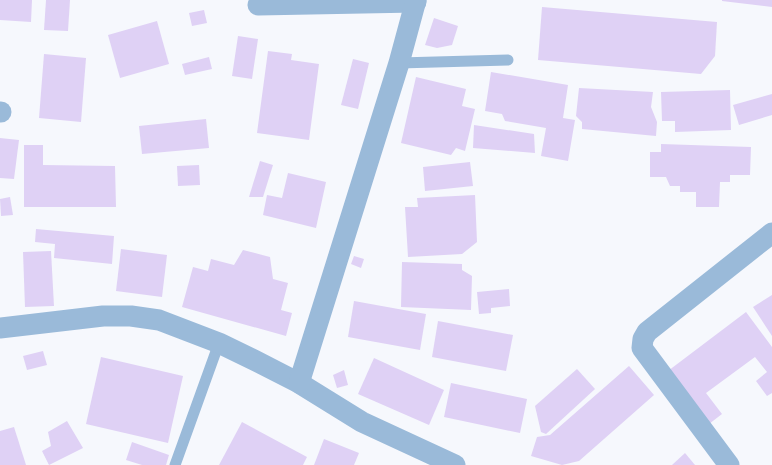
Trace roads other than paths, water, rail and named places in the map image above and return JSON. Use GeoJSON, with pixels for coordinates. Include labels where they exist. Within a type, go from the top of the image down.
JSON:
{"type":"FeatureCollection","features":[{"type":"Feature","properties":{"kind":"street"},"geometry":{"type":"LineString","coordinates":[[258,5],[416,1],[399,63],[299,383]]}},
{"type":"Feature","properties":{"kind":"street"},"geometry":{"type":"LineString","coordinates":[[729,465],[642,348],[643,339],[647,332],[772,233]]}},
{"type":"Feature","properties":{"kind":"street"},"geometry":{"type":"LineString","coordinates":[[0,328],[103,316],[131,316],[158,320],[219,343],[299,383],[362,422],[455,465]]}},
{"type":"Feature","properties":{"kind":"lane"},"geometry":{"type":"LineString","coordinates":[[399,63],[508,60]]}},
{"type":"Feature","properties":{"kind":"lane"},"geometry":{"type":"LineString","coordinates":[[175,465],[219,343]]}}]}
